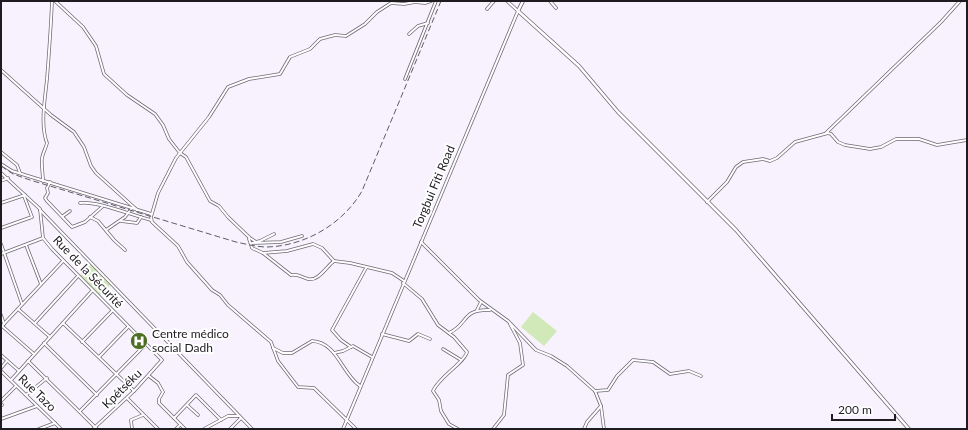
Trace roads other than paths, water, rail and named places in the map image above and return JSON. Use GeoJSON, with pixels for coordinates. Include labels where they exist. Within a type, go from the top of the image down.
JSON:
{"type":"FeatureCollection","features":[{"type":"Feature","properties":{"kind":"street"},"geometry":{"type":"LineString","coordinates":[[43,181],[44,170],[41,161],[43,150],[47,143],[44,138],[45,112],[43,107],[47,82],[53,1]]}},
{"type":"Feature","properties":{"kind":"street"},"geometry":{"type":"LineString","coordinates":[[53,1],[83,28],[96,46],[104,74],[127,95],[155,114],[163,125],[169,139],[180,153],[186,157],[210,201],[219,206],[228,217],[256,242],[268,238],[274,234]]}},
{"type":"Feature","properties":{"kind":"street"},"geometry":{"type":"LineString","coordinates":[[151,220],[151,214],[158,193],[176,158],[209,116],[228,87],[249,79],[280,74],[290,57],[310,49],[320,39],[335,35],[346,36],[365,24],[377,12],[392,3],[425,3],[431,1]]}},
{"type":"Feature","properties":{"kind":"street"},"geometry":{"type":"LineString","coordinates":[[405,79],[436,1]]}},
{"type":"Feature","properties":{"kind":"street"},"geometry":{"type":"LineString","coordinates":[[487,10],[494,1]]}},
{"type":"Feature","properties":{"kind":"street"},"geometry":{"type":"LineString","coordinates":[[507,1],[579,66],[618,112],[736,230],[910,429]]}},
{"type":"Feature","properties":{"kind":"street","name":"Torgbui Fiti Road"},"geometry":{"type":"LineString","coordinates":[[343,429],[362,380],[523,1]]}},
{"type":"Feature","properties":{"kind":"street"},"geometry":{"type":"LineString","coordinates":[[550,1],[556,8]]}},
{"type":"Feature","properties":{"kind":"street"},"geometry":{"type":"LineString","coordinates":[[826,134],[904,56],[941,22],[960,1]]}},
{"type":"Feature","properties":{"kind":"street"},"geometry":{"type":"LineString","coordinates":[[409,34],[418,26],[428,23]]}},
{"type":"Feature","properties":{"kind":"street"},"geometry":{"type":"LineString","coordinates":[[1,70],[74,132],[84,147],[91,166],[96,173],[138,210]]}},
{"type":"Feature","properties":{"kind":"street"},"geometry":{"type":"LineString","coordinates":[[707,202],[732,177],[736,167],[743,162],[763,159],[770,161],[777,158],[794,142],[826,134],[832,134],[838,142],[845,145],[870,148],[881,147],[896,139],[919,139],[937,146],[967,140]]}},
{"type":"Feature","properties":{"kind":"street"},"geometry":{"type":"LineString","coordinates":[[1,152],[17,166],[20,173]]}},
{"type":"Feature","properties":{"kind":"street"},"geometry":{"type":"LineString","coordinates":[[1,164],[12,171],[151,214]]}},
{"type":"Feature","properties":{"kind":"street"},"geometry":{"type":"LineString","coordinates":[[1,173],[40,210],[252,429]]}},
{"type":"Feature","properties":{"kind":"street"},"geometry":{"type":"LineString","coordinates":[[1,181],[8,178]]}},
{"type":"Feature","properties":{"kind":"street"},"geometry":{"type":"LineString","coordinates":[[50,182],[47,186],[48,193],[45,198],[74,227],[85,222],[102,207]]}},
{"type":"Feature","properties":{"kind":"street"},"geometry":{"type":"LineString","coordinates":[[1,203],[25,195]]}},
{"type":"Feature","properties":{"kind":"street"},"geometry":{"type":"LineString","coordinates":[[1,228],[32,217],[25,195]]}},
{"type":"Feature","properties":{"kind":"street"},"geometry":{"type":"LineString","coordinates":[[80,204],[90,203],[151,220],[178,246],[187,262],[212,290],[220,295],[228,305],[271,342],[278,361],[298,387],[314,388],[356,429]]}},
{"type":"Feature","properties":{"kind":"street"},"geometry":{"type":"LineString","coordinates":[[106,230],[120,221],[132,208]]}},
{"type":"Feature","properties":{"kind":"street","name":"Rue de la Sécurité"},"geometry":{"type":"LineString","coordinates":[[40,210],[43,238],[63,261],[162,360]]}},
{"type":"Feature","properties":{"kind":"street"},"geometry":{"type":"LineString","coordinates":[[63,216],[70,211]]}},
{"type":"Feature","properties":{"kind":"street"},"geometry":{"type":"LineString","coordinates":[[90,216],[125,250]]}},
{"type":"Feature","properties":{"kind":"street"},"geometry":{"type":"LineString","coordinates":[[120,221],[137,223],[142,217]]}},
{"type":"Feature","properties":{"kind":"street"},"geometry":{"type":"LineString","coordinates":[[248,236],[252,248],[263,253],[291,275],[301,275],[309,279],[315,278],[334,261]]}},
{"type":"Feature","properties":{"kind":"street"},"geometry":{"type":"LineString","coordinates":[[251,243],[281,242],[302,236]]}},
{"type":"Feature","properties":{"kind":"street"},"geometry":{"type":"LineString","coordinates":[[2,253],[43,238]]}},
{"type":"Feature","properties":{"kind":"street"},"geometry":{"type":"LineString","coordinates":[[421,242],[481,302],[508,321],[536,350],[551,356],[567,366],[595,391],[601,406],[604,429]]}},
{"type":"Feature","properties":{"kind":"street"},"geometry":{"type":"LineString","coordinates":[[1,244],[2,253],[22,304]]}},
{"type":"Feature","properties":{"kind":"street"},"geometry":{"type":"LineString","coordinates":[[263,253],[287,251],[313,244],[322,248],[334,261],[350,263],[392,273],[404,282],[422,300],[438,325],[454,337],[467,354],[447,372],[433,390],[439,400],[441,411],[449,424],[458,429]]}},
{"type":"Feature","properties":{"kind":"street"},"geometry":{"type":"LineString","coordinates":[[26,245],[41,284]]}},
{"type":"Feature","properties":{"kind":"street"},"geometry":{"type":"LineString","coordinates":[[34,354],[1,326],[63,261]]}},
{"type":"Feature","properties":{"kind":"street"},"geometry":{"type":"LineString","coordinates":[[366,268],[332,330],[341,340],[372,357]]}},
{"type":"Feature","properties":{"kind":"street"},"geometry":{"type":"LineString","coordinates":[[35,323],[78,276]]}},
{"type":"Feature","properties":{"kind":"street"},"geometry":{"type":"LineString","coordinates":[[11,380],[92,290]]}},
{"type":"Feature","properties":{"kind":"street"},"geometry":{"type":"LineString","coordinates":[[477,310],[481,302]]}},
{"type":"Feature","properties":{"kind":"street"},"geometry":{"type":"LineString","coordinates":[[18,308],[50,337]]}},
{"type":"Feature","properties":{"kind":"street"},"geometry":{"type":"LineString","coordinates":[[449,333],[453,331],[471,312],[477,310],[492,310]]}},
{"type":"Feature","properties":{"kind":"street"},"geometry":{"type":"LineString","coordinates":[[82,342],[113,311]]}},
{"type":"Feature","properties":{"kind":"street"},"geometry":{"type":"LineString","coordinates":[[1,315],[4,324]]}},
{"type":"Feature","properties":{"kind":"street"},"geometry":{"type":"LineString","coordinates":[[493,429],[504,416],[508,375],[523,365],[520,343],[508,321]]}},
{"type":"Feature","properties":{"kind":"street"},"geometry":{"type":"LineString","coordinates":[[63,323],[134,391]]}},
{"type":"Feature","properties":{"kind":"street"},"geometry":{"type":"LineString","coordinates":[[99,357],[128,327]]}},
{"type":"Feature","properties":{"kind":"street"},"geometry":{"type":"LineString","coordinates":[[453,331],[454,337]]}},
{"type":"Feature","properties":{"kind":"street"},"geometry":{"type":"LineString","coordinates":[[382,334],[409,341],[418,334],[430,339]]}},
{"type":"Feature","properties":{"kind":"street"},"geometry":{"type":"LineString","coordinates":[[273,348],[283,353],[292,353],[307,343],[316,341],[325,345],[339,359],[351,379],[360,386]]}},
{"type":"Feature","properties":{"kind":"street"},"geometry":{"type":"LineString","coordinates":[[44,343],[97,395]]}},
{"type":"Feature","properties":{"kind":"street"},"geometry":{"type":"LineString","coordinates":[[80,412],[146,344]]}},
{"type":"Feature","properties":{"kind":"street"},"geometry":{"type":"LineString","coordinates":[[333,353],[352,347]]}},
{"type":"Feature","properties":{"kind":"street"},"geometry":{"type":"LineString","coordinates":[[443,349],[461,360]]}},
{"type":"Feature","properties":{"kind":"street"},"geometry":{"type":"LineString","coordinates":[[1,355],[19,371]]}},
{"type":"Feature","properties":{"kind":"street","name":"Kpétséku"},"geometry":{"type":"LineString","coordinates":[[95,429],[149,376],[162,360]]}},
{"type":"Feature","properties":{"kind":"street"},"geometry":{"type":"LineString","coordinates":[[595,391],[608,390],[617,376],[633,360],[653,362],[670,374],[689,371],[701,376]]}},
{"type":"Feature","properties":{"kind":"street"},"geometry":{"type":"LineString","coordinates":[[1,369],[7,361]]}},
{"type":"Feature","properties":{"kind":"street"},"geometry":{"type":"LineString","coordinates":[[28,361],[80,412],[95,429]]}},
{"type":"Feature","properties":{"kind":"street","name":"Rue Tazo"},"geometry":{"type":"LineString","coordinates":[[1,369],[16,386],[61,429]]}},
{"type":"Feature","properties":{"kind":"street"},"geometry":{"type":"LineString","coordinates":[[149,376],[158,383],[162,391],[159,402],[185,429]]}},
{"type":"Feature","properties":{"kind":"street"},"geometry":{"type":"LineString","coordinates":[[26,395],[46,378]]}},
{"type":"Feature","properties":{"kind":"street"},"geometry":{"type":"LineString","coordinates":[[1,403],[16,386]]}},
{"type":"Feature","properties":{"kind":"street"},"geometry":{"type":"LineString","coordinates":[[174,418],[194,396],[197,395],[221,420]]}},
{"type":"Feature","properties":{"kind":"street"},"geometry":{"type":"LineString","coordinates":[[127,398],[158,429]]}},
{"type":"Feature","properties":{"kind":"street"},"geometry":{"type":"LineString","coordinates":[[187,405],[198,415]]}},
{"type":"Feature","properties":{"kind":"street"},"geometry":{"type":"LineString","coordinates":[[1,419],[37,406]]}},
{"type":"Feature","properties":{"kind":"street"},"geometry":{"type":"LineString","coordinates":[[584,429],[587,422],[601,406]]}},
{"type":"Feature","properties":{"kind":"street"},"geometry":{"type":"LineString","coordinates":[[131,429],[131,420],[143,414]]}},
{"type":"Feature","properties":{"kind":"street"},"geometry":{"type":"LineString","coordinates":[[204,429],[228,416],[240,417]]}},
{"type":"Feature","properties":{"kind":"street"},"geometry":{"type":"LineString","coordinates":[[230,429],[240,417]]}},
{"type":"Feature","properties":{"kind":"street"},"geometry":{"type":"LineString","coordinates":[[39,429],[55,423]]}},
{"type":"Feature","properties":{"kind":"street"},"geometry":{"type":"LineString","coordinates":[[176,429],[180,425]]}},
{"type":"Feature","properties":{"kind":"railway"},"geometry":{"type":"LineString","coordinates":[[1,166],[13,174],[30,180],[236,242],[267,247],[281,246],[309,238],[334,223],[354,203],[362,191],[441,1]]}},
{"type":"Feature","properties":{"kind":"place","name":"Centre médico social Dadh"},"geometry":{"type":"Point","coordinates":[139,341]}}]}
